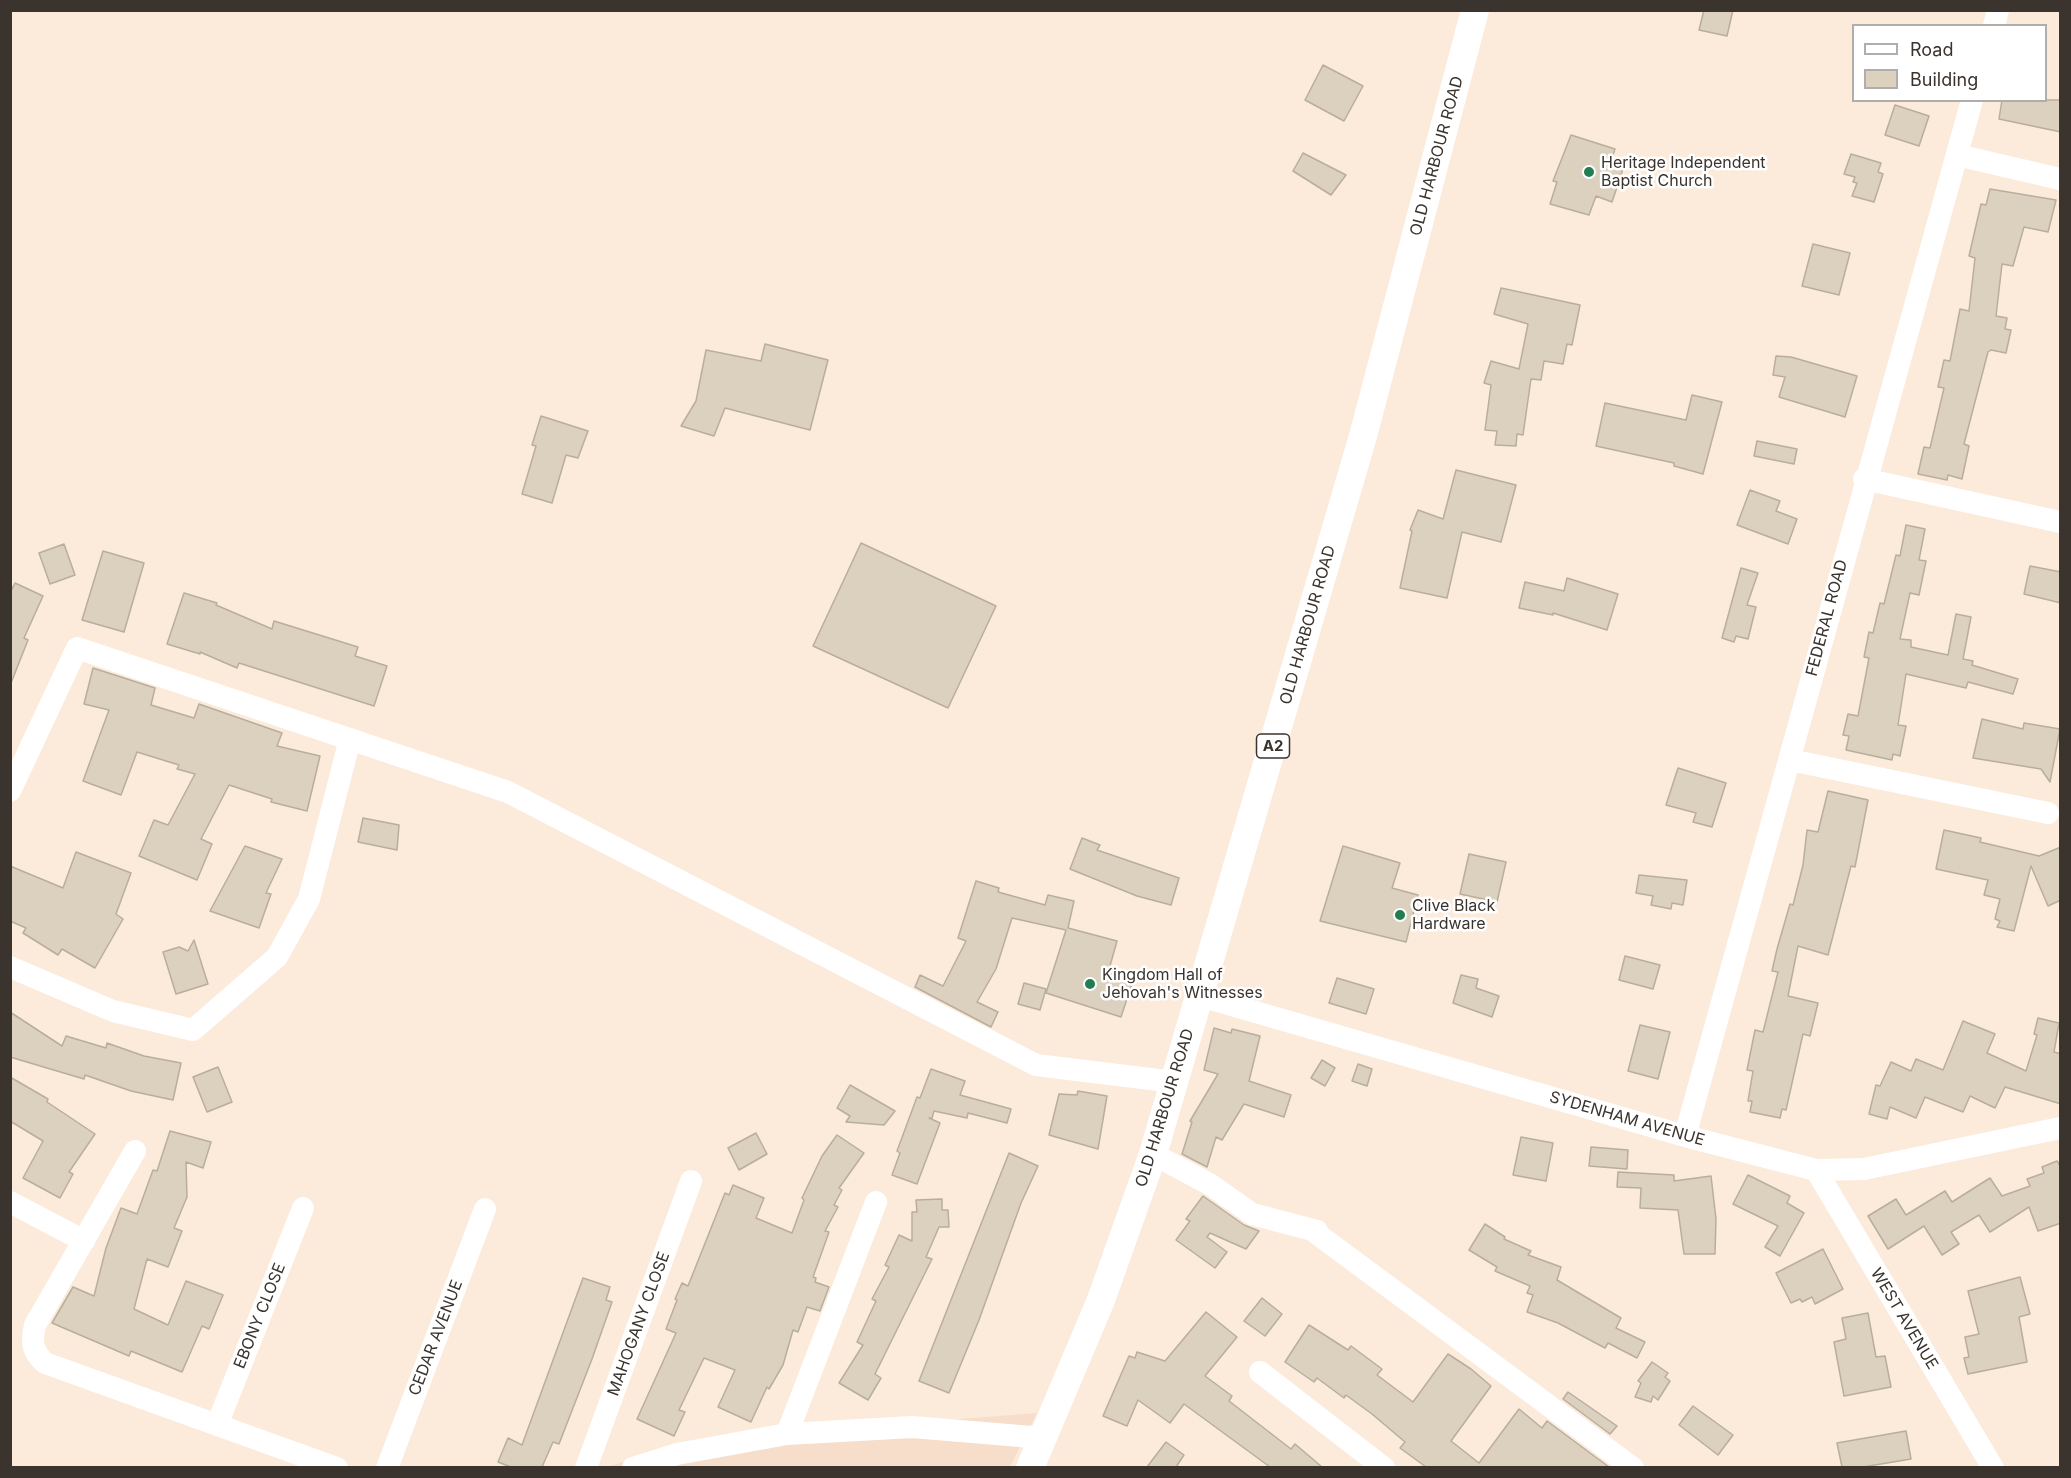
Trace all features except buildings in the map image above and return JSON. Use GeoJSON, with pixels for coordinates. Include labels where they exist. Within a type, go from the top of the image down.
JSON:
{"type":"FeatureCollection","features":[{"type":"Feature","properties":{"kind":"main road","name":"OLD HARBOUR ROAD"},"geometry":{"type":"LineString","coordinates":[[1033,1466],[1101,1300],[1153,1154],[1175,1082],[1364,436],[1475,10]]}},
{"type":"Feature","properties":{"kind":"street","name":"FEDERAL ROAD"},"geometry":{"type":"LineString","coordinates":[[1685,1136],[1790,760],[1864,479],[1971,102]]}},
{"type":"Feature","properties":{"kind":"street"},"geometry":{"type":"LineString","coordinates":[[1957,155],[2061,179]]}},
{"type":"Feature","properties":{"kind":"street"},"geometry":{"type":"LineString","coordinates":[[1864,479],[2061,522]]}},
{"type":"Feature","properties":{"kind":"street"},"geometry":{"type":"LineString","coordinates":[[10,791],[76,648],[508,792],[1036,1065],[1175,1082]]}},
{"type":"Feature","properties":{"kind":"street"},"geometry":{"type":"LineString","coordinates":[[13,972],[113,1011],[193,1030],[277,957],[309,899],[350,739]]}},
{"type":"Feature","properties":{"kind":"street"},"geometry":{"type":"LineString","coordinates":[[1790,760],[2048,813]]}},
{"type":"Feature","properties":{"kind":"street","name":"SYDENHAM AVENUE"},"geometry":{"type":"LineString","coordinates":[[1200,996],[1685,1136],[1816,1170],[1863,1169],[2061,1128]]}},
{"type":"Feature","properties":{"kind":"street"},"geometry":{"type":"LineString","coordinates":[[135,1150],[35,1325],[32,1339],[34,1353],[45,1363],[337,1467]]}},
{"type":"Feature","properties":{"kind":"street"},"geometry":{"type":"LineString","coordinates":[[1153,1154],[1210,1185],[1252,1214],[1317,1231],[1316,1233],[1633,1467]]}},
{"type":"Feature","properties":{"kind":"street","name":"WEST AVENUE"},"geometry":{"type":"LineString","coordinates":[[1816,1170],[1993,1467]]}},
{"type":"Feature","properties":{"kind":"street","name":"MAHOGANY CLOSE"},"geometry":{"type":"LineString","coordinates":[[586,1467],[691,1181]]}},
{"type":"Feature","properties":{"kind":"street"},"geometry":{"type":"LineString","coordinates":[[10,1202],[84,1241]]}},
{"type":"Feature","properties":{"kind":"street"},"geometry":{"type":"LineString","coordinates":[[787,1434],[876,1202]]}},
{"type":"Feature","properties":{"kind":"street","name":"EBONY CLOSE"},"geometry":{"type":"LineString","coordinates":[[217,1425],[303,1208]]}},
{"type":"Feature","properties":{"kind":"street","name":"CEDAR AVENUE"},"geometry":{"type":"LineString","coordinates":[[387,1467],[485,1209]]}},
{"type":"Feature","properties":{"kind":"street"},"geometry":{"type":"LineString","coordinates":[[1260,1372],[1384,1467]]}},
{"type":"Feature","properties":{"kind":"street"},"geometry":{"type":"LineString","coordinates":[[633,1467],[677,1454],[787,1434],[912,1427],[1044,1438]]}},
{"type":"Feature","properties":{"kind":"shaded area"},"geometry":{"type":"Polygon","coordinates":[[[1037,1413],[1010,1467],[603,1468],[696,1440],[1037,1413]]]}},
{"type":"Feature","properties":{"kind":"place","name":"Heritage Independent Baptist Church"},"geometry":{"type":"Point","coordinates":[1589,172]}},
{"type":"Feature","properties":{"kind":"place","name":"Clive Black Hardware"},"geometry":{"type":"Point","coordinates":[1400,915]}},
{"type":"Feature","properties":{"kind":"place","name":"Kingdom Hall of Jehovah's Witnesses"},"geometry":{"type":"Point","coordinates":[1090,984]}}]}
